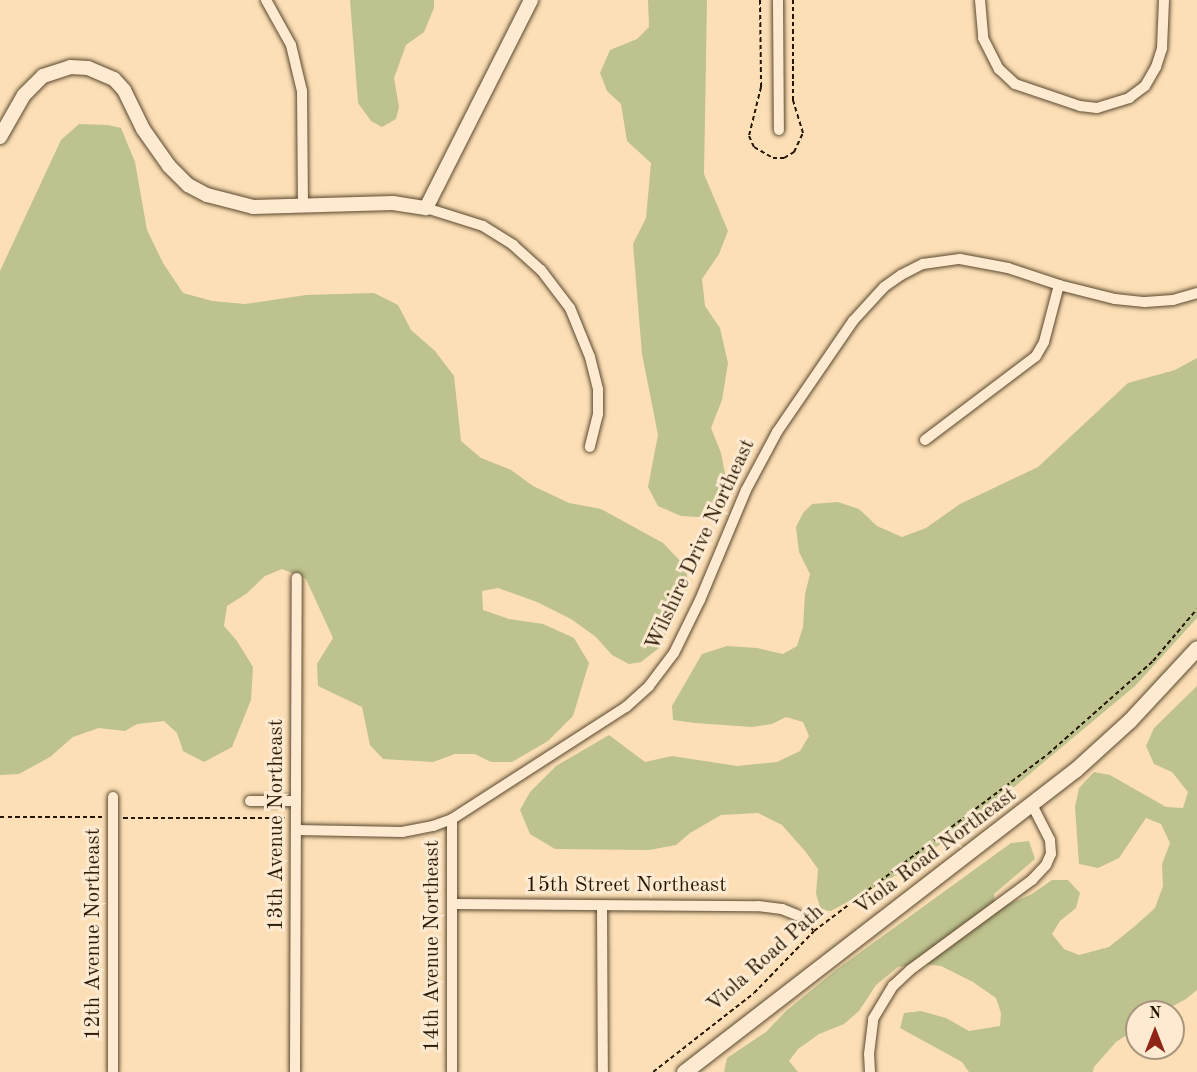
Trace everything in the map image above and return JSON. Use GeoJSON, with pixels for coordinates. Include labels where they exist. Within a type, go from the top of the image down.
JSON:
{"type":"FeatureCollection","features":[{"type":"Feature","properties":{"kind":"main road","name":"Viola Road Northeast"},"geometry":{"type":"LineString","coordinates":[[684,1072],[1032,805],[1110,740],[1197,648]]}},
{"type":"Feature","properties":{"kind":"street"},"geometry":{"type":"LineString","coordinates":[[266,0],[291,45],[302,91],[303,206]]}},
{"type":"Feature","properties":{"kind":"street"},"geometry":{"type":"LineString","coordinates":[[426,208],[531,0]]}},
{"type":"Feature","properties":{"kind":"street"},"geometry":{"type":"LineString","coordinates":[[778,0],[779,130]]}},
{"type":"Feature","properties":{"kind":"street"},"geometry":{"type":"LineString","coordinates":[[980,0],[983,38],[999,69],[1016,84],[1080,106],[1097,108],[1129,98],[1145,86],[1156,67],[1162,48],[1164,0]]}},
{"type":"Feature","properties":{"kind":"street"},"geometry":{"type":"LineString","coordinates":[[0,136],[24,95],[43,76],[70,67],[88,68],[107,74],[124,90],[143,129],[170,166],[188,185],[228,203],[253,207],[393,203],[426,208],[483,226],[513,245],[541,270],[570,308],[591,357],[598,390],[598,414],[590,447]]}},
{"type":"Feature","properties":{"kind":"street","name":"Wilshire Drive Northeast"},"geometry":{"type":"LineString","coordinates":[[452,819],[612,717],[649,686],[662,671],[674,653],[700,600],[763,457],[853,321],[884,287],[923,264],[960,259],[1008,268],[1059,285],[1115,299],[1145,302],[1173,300],[1197,293]]}},
{"type":"Feature","properties":{"kind":"street"},"geometry":{"type":"LineString","coordinates":[[925,440],[1036,356],[1044,342],[1059,285]]}},
{"type":"Feature","properties":{"kind":"street","name":"13th Avenue Northeast"},"geometry":{"type":"LineString","coordinates":[[295,1072],[297,578]]}},
{"type":"Feature","properties":{"kind":"street","name":"12th Avenue Northeast"},"geometry":{"type":"LineString","coordinates":[[113,797],[113,1072]]}},
{"type":"Feature","properties":{"kind":"street"},"geometry":{"type":"LineString","coordinates":[[249,801],[296,801]]}},
{"type":"Feature","properties":{"kind":"street"},"geometry":{"type":"LineString","coordinates":[[870,1072],[868,1054],[873,1019],[893,986],[910,970],[1032,880],[1046,865],[1052,854],[1050,840],[1032,805]]}},
{"type":"Feature","properties":{"kind":"street"},"geometry":{"type":"LineString","coordinates":[[296,824],[402,832],[434,826],[452,819]]}},
{"type":"Feature","properties":{"kind":"street","name":"14th Avenue Northeast"},"geometry":{"type":"LineString","coordinates":[[452,819],[452,1072]]}},
{"type":"Feature","properties":{"kind":"street","name":"15th Street Northeast"},"geometry":{"type":"LineString","coordinates":[[452,904],[758,906],[782,909],[797,915]]}},
{"type":"Feature","properties":{"kind":"street"},"geometry":{"type":"LineString","coordinates":[[602,906],[603,1072]]}},
{"type":"Feature","properties":{"kind":"path","name":"Viola Road Path"},"geometry":{"type":"LineString","coordinates":[[653,1072],[754,993],[814,931],[1048,754],[1153,661],[1197,609]]}},
{"type":"Feature","properties":{"kind":"path"},"geometry":{"type":"LineString","coordinates":[[0,817],[296,824]]}},
{"type":"Feature","properties":{"kind":"green space"},"geometry":{"type":"Polygon","coordinates":[[[350,0],[434,0],[434,8],[424,32],[406,45],[394,78],[399,107],[396,119],[382,127],[371,121],[358,103],[350,0]]]}},
{"type":"Feature","properties":{"kind":"green space"},"geometry":{"type":"Polygon","coordinates":[[[648,0],[707,0],[704,174],[728,231],[719,254],[702,279],[705,306],[720,328],[728,363],[722,400],[711,428],[721,453],[726,479],[719,500],[699,517],[681,516],[658,506],[648,487],[658,435],[642,354],[633,244],[646,218],[651,163],[627,141],[621,104],[607,91],[600,73],[610,50],[637,39],[649,27],[648,0]]]}},
{"type":"Feature","properties":{"kind":"green space"},"geometry":{"type":"Polygon","coordinates":[[[79,124],[121,128],[135,162],[147,230],[163,263],[183,293],[212,301],[245,304],[306,295],[374,293],[398,305],[411,330],[435,351],[454,376],[461,441],[481,458],[511,470],[533,486],[569,503],[601,509],[663,543],[685,566],[689,585],[659,648],[641,662],[629,664],[612,655],[596,637],[571,619],[537,602],[498,588],[482,591],[483,610],[509,619],[543,624],[574,638],[589,663],[573,716],[548,741],[512,762],[491,762],[475,754],[455,754],[433,762],[383,759],[370,745],[362,707],[318,686],[317,664],[333,638],[306,579],[282,569],[265,576],[246,594],[227,606],[224,626],[237,641],[253,667],[251,700],[232,747],[204,762],[183,751],[177,733],[164,721],[137,724],[125,731],[99,728],[73,737],[50,757],[19,774],[0,775],[0,271],[61,140],[79,124]]]}},
{"type":"Feature","properties":{"kind":"green space"},"geometry":{"type":"Polygon","coordinates":[[[1197,358],[1197,618],[1135,686],[977,818],[900,873],[831,911],[821,910],[816,894],[818,869],[782,825],[758,813],[721,815],[690,833],[676,845],[649,850],[555,849],[530,834],[520,810],[530,792],[556,766],[609,735],[645,762],[672,756],[737,766],[777,762],[800,751],[809,736],[803,722],[786,717],[772,724],[752,727],[695,723],[673,720],[672,706],[702,654],[727,646],[757,648],[783,654],[797,646],[803,627],[805,594],[810,574],[799,552],[796,527],[803,513],[812,504],[838,502],[859,509],[877,526],[902,537],[926,528],[960,504],[1038,467],[1128,383],[1175,370],[1197,358]]]}},
{"type":"Feature","properties":{"kind":"green space"},"geometry":{"type":"Polygon","coordinates":[[[1197,686],[1197,990],[1186,999],[1125,1000],[1125,1036],[1116,1042],[1094,1067],[1093,1072],[969,1072],[962,1062],[900,1028],[904,1013],[921,1011],[946,1018],[969,1031],[1000,1026],[1001,1013],[996,998],[973,982],[941,966],[925,964],[898,967],[876,985],[859,1011],[844,1024],[819,1034],[798,1049],[789,1061],[798,1072],[724,1072],[727,1058],[766,1032],[786,1011],[836,970],[1011,843],[1029,841],[1035,859],[994,894],[995,910],[1032,894],[1052,880],[1068,880],[1080,893],[1076,908],[1060,921],[1052,934],[1064,949],[1079,955],[1109,947],[1155,908],[1163,886],[1162,864],[1170,843],[1161,824],[1146,818],[1119,858],[1098,868],[1079,864],[1075,807],[1079,788],[1094,772],[1110,775],[1166,807],[1183,808],[1188,792],[1172,772],[1154,764],[1146,746],[1154,728],[1197,686]]]}}]}
